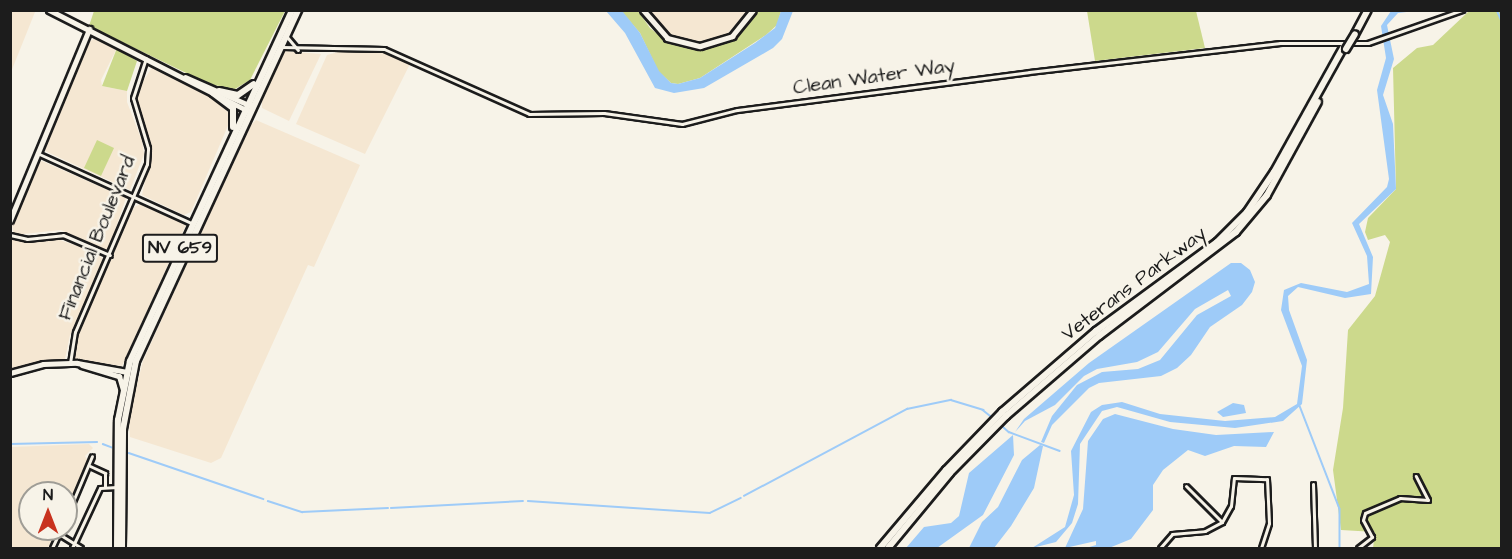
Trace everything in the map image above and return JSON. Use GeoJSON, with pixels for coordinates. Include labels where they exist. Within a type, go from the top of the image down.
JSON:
{"type":"FeatureCollection","features":[{"type":"Feature","properties":{"kind":"main road","name":"NV 659"},"geometry":{"type":"LineString","coordinates":[[117,549],[117,430],[125,391],[140,349],[259,79],[292,10]]}},
{"type":"Feature","properties":{"kind":"main road","name":"NV 659"},"geometry":{"type":"LineString","coordinates":[[127,372],[231,136],[298,10]]}},
{"type":"Feature","properties":{"kind":"main road","name":"Veterans Parkway"},"geometry":{"type":"LineString","coordinates":[[880,549],[1004,414],[1088,338],[1217,242],[1240,220],[1274,172],[1366,10]]}},
{"type":"Feature","properties":{"kind":"main road"},"geometry":{"type":"LineString","coordinates":[[216,92],[238,95],[259,79]]}},
{"type":"Feature","properties":{"kind":"main road"},"geometry":{"type":"LineString","coordinates":[[216,92],[233,108],[231,136]]}},
{"type":"Feature","properties":{"kind":"main road"},"geometry":{"type":"LineString","coordinates":[[190,240],[191,223]]}},
{"type":"Feature","properties":{"kind":"main road"},"geometry":{"type":"LineString","coordinates":[[125,391],[127,372]]}},
{"type":"Feature","properties":{"kind":"main road","name":"NV 659"},"geometry":{"type":"LineString","coordinates":[[122,549],[122,432],[125,391]]}},
{"type":"Feature","properties":{"kind":"main road","name":"Veterans Parkway"},"geometry":{"type":"LineString","coordinates":[[888,549],[991,426]]}},
{"type":"Feature","properties":{"kind":"street"},"geometry":{"type":"LineString","coordinates":[[49,10],[248,107]]}},
{"type":"Feature","properties":{"kind":"street"},"geometry":{"type":"LineString","coordinates":[[643,10],[668,38],[700,46],[732,36],[753,10]]}},
{"type":"Feature","properties":{"kind":"street","name":"Clean Water Way"},"geometry":{"type":"LineString","coordinates":[[280,46],[300,50],[387,50],[530,114],[608,113],[682,124],[743,110],[1051,69],[1280,44],[1382,39],[1462,10]]}},
{"type":"Feature","properties":{"kind":"street"},"geometry":{"type":"LineString","coordinates":[[10,220],[89,29]]}},
{"type":"Feature","properties":{"kind":"street"},"geometry":{"type":"LineString","coordinates":[[286,34],[291,46],[300,50]]}},
{"type":"Feature","properties":{"kind":"street","name":"Financial Boulevard"},"geometry":{"type":"LineString","coordinates":[[72,363],[75,332],[110,255],[148,160],[133,98],[146,57]]}},
{"type":"Feature","properties":{"kind":"street"},"geometry":{"type":"LineString","coordinates":[[37,153],[191,223]]}},
{"type":"Feature","properties":{"kind":"street"},"geometry":{"type":"LineString","coordinates":[[10,235],[27,239],[63,235],[110,255]]}},
{"type":"Feature","properties":{"kind":"street"},"geometry":{"type":"LineString","coordinates":[[10,373],[72,363],[127,372]]}},
{"type":"Feature","properties":{"kind":"street"},"geometry":{"type":"LineString","coordinates":[[72,363],[119,376],[125,391]]}},
{"type":"Feature","properties":{"kind":"street"},"geometry":{"type":"LineString","coordinates":[[78,492],[92,456]]}},
{"type":"Feature","properties":{"kind":"street"},"geometry":{"type":"LineString","coordinates":[[90,466],[105,473],[105,487]]}},
{"type":"Feature","properties":{"kind":"street"},"geometry":{"type":"LineString","coordinates":[[1358,549],[1372,537],[1363,520],[1365,513],[1400,498],[1428,500],[1416,476]]}},
{"type":"Feature","properties":{"kind":"street"},"geometry":{"type":"LineString","coordinates":[[1160,549],[1172,534],[1205,531],[1222,522],[1231,506],[1233,479],[1268,478],[1269,523],[1261,549]]}},
{"type":"Feature","properties":{"kind":"street"},"geometry":{"type":"LineString","coordinates":[[1313,484],[1315,549]]}},
{"type":"Feature","properties":{"kind":"street"},"geometry":{"type":"LineString","coordinates":[[1186,486],[1222,522]]}},
{"type":"Feature","properties":{"kind":"street"},"geometry":{"type":"LineString","coordinates":[[78,535],[100,488],[117,487]]}},
{"type":"Feature","properties":{"kind":"street"},"geometry":{"type":"LineString","coordinates":[[72,549],[75,541]]}},
{"type":"Feature","properties":{"kind":"street"},"geometry":{"type":"LineString","coordinates":[[75,541],[81,549]]}},
{"type":"Feature","properties":{"kind":"shaded area"},"geometry":{"type":"Polygon","coordinates":[[[10,11],[35,12],[11,72],[10,11]]]}},
{"type":"Feature","properties":{"kind":"shaded area"},"geometry":{"type":"Polygon","coordinates":[[[648,11],[748,11],[727,34],[699,42],[668,34],[648,11]]]}},
{"type":"Feature","properties":{"kind":"shaded area"},"geometry":{"type":"Polygon","coordinates":[[[95,38],[117,48],[101,80],[102,86],[127,91],[127,102],[142,141],[144,154],[130,190],[45,151],[77,65],[89,42],[95,38]]]}},
{"type":"Feature","properties":{"kind":"shaded area"},"geometry":{"type":"Polygon","coordinates":[[[284,51],[321,54],[289,121],[262,108],[262,97],[284,51]]]}},
{"type":"Feature","properties":{"kind":"shaded area"},"geometry":{"type":"Polygon","coordinates":[[[342,51],[382,51],[410,64],[365,154],[296,124],[327,55],[342,51]]]}},
{"type":"Feature","properties":{"kind":"shaded area"},"geometry":{"type":"Polygon","coordinates":[[[153,66],[215,100],[229,113],[230,121],[191,212],[184,215],[142,195],[152,148],[138,105],[138,89],[153,66]]]}},
{"type":"Feature","properties":{"kind":"shaded area"},"geometry":{"type":"Polygon","coordinates":[[[256,120],[360,165],[314,267],[308,265],[221,458],[211,463],[130,437],[129,417],[143,361],[248,128],[256,120]]]}},
{"type":"Feature","properties":{"kind":"shaded area"},"geometry":{"type":"Polygon","coordinates":[[[42,161],[126,198],[109,248],[104,250],[61,230],[14,235],[12,226],[38,162],[42,161]]]}},
{"type":"Feature","properties":{"kind":"shaded area"},"geometry":{"type":"Polygon","coordinates":[[[141,204],[186,225],[122,366],[76,360],[73,353],[78,334],[134,207],[141,204]]]}},
{"type":"Feature","properties":{"kind":"shaded area"},"geometry":{"type":"Polygon","coordinates":[[[54,238],[98,253],[104,261],[70,335],[65,359],[11,369],[10,239],[22,242],[54,238]]]}},
{"type":"Feature","properties":{"kind":"shaded area"},"geometry":{"type":"Polygon","coordinates":[[[89,444],[93,448],[85,456],[88,461],[78,483],[78,481],[18,481],[18,541],[51,541],[48,548],[11,548],[11,447],[89,444]]]}},
{"type":"Feature","properties":{"kind":"green space"},"geometry":{"type":"Polygon","coordinates":[[[94,11],[285,11],[250,80],[235,89],[209,84],[89,26],[94,11]]]}},
{"type":"Feature","properties":{"kind":"green space"},"geometry":{"type":"Polygon","coordinates":[[[621,11],[638,11],[650,28],[670,44],[701,50],[734,39],[757,11],[781,11],[777,25],[766,35],[700,78],[678,84],[671,83],[658,71],[640,33],[621,11]]]}},
{"type":"Feature","properties":{"kind":"green space"},"geometry":{"type":"Polygon","coordinates":[[[1087,11],[1196,11],[1205,48],[1095,61],[1087,11]]]}},
{"type":"Feature","properties":{"kind":"green space"},"geometry":{"type":"Polygon","coordinates":[[[1469,11],[1501,11],[1501,548],[1373,548],[1375,532],[1341,530],[1333,470],[1343,408],[1348,330],[1375,296],[1390,242],[1385,235],[1368,240],[1365,232],[1368,218],[1396,189],[1393,68],[1417,48],[1433,45],[1469,11]]]}},
{"type":"Feature","properties":{"kind":"green space"},"geometry":{"type":"Polygon","coordinates":[[[117,48],[137,61],[127,91],[102,86],[117,48]]]}},
{"type":"Feature","properties":{"kind":"green space"},"geometry":{"type":"Polygon","coordinates":[[[97,140],[114,148],[101,176],[84,168],[97,140]]]}},
{"type":"Feature","properties":{"kind":"water"},"geometry":{"type":"Polygon","coordinates":[[[606,11],[623,12],[640,33],[659,71],[671,83],[678,84],[700,78],[775,28],[781,11],[793,11],[782,39],[773,48],[704,88],[674,93],[655,88],[625,33],[606,11]]]}},
{"type":"Feature","properties":{"kind":"water"},"geometry":{"type":"Polygon","coordinates":[[[1391,11],[1415,11],[1398,13],[1387,25],[1394,59],[1383,95],[1393,124],[1396,189],[1359,224],[1373,257],[1371,294],[1345,298],[1298,287],[1288,296],[1289,310],[1307,360],[1302,404],[1283,421],[1235,428],[1170,422],[1117,407],[1102,411],[1080,444],[1078,504],[1072,523],[1056,542],[1032,548],[1065,527],[1074,495],[1071,451],[1091,412],[1102,405],[1122,402],[1160,414],[1225,421],[1275,417],[1297,404],[1302,366],[1281,310],[1284,290],[1301,283],[1347,292],[1369,284],[1367,256],[1352,223],[1387,187],[1389,179],[1377,90],[1386,58],[1381,26],[1391,11]]]}},
{"type":"Feature","properties":{"kind":"water"},"geometry":{"type":"Polygon","coordinates":[[[1231,263],[1241,263],[1250,270],[1255,282],[1252,292],[1242,305],[1210,327],[1191,355],[1177,368],[1161,376],[1099,383],[1089,388],[1052,425],[1044,443],[1041,442],[1052,416],[1077,385],[1102,372],[1138,369],[1160,360],[1197,315],[1231,296],[1228,290],[1195,309],[1158,352],[1137,362],[1097,369],[1084,376],[1055,405],[1025,421],[1015,432],[1024,419],[1089,363],[1231,263]]]}},
{"type":"Feature","properties":{"kind":"water"},"geometry":{"type":"Polygon","coordinates":[[[1233,403],[1244,405],[1246,413],[1223,417],[1217,412],[1233,403]]]}},
{"type":"Feature","properties":{"kind":"water"},"geometry":{"type":"Polygon","coordinates":[[[1115,414],[1173,429],[1216,435],[1274,432],[1266,447],[1234,446],[1205,456],[1188,450],[1163,470],[1153,485],[1153,510],[1131,539],[1109,548],[1086,548],[1096,545],[1096,541],[1065,548],[1083,509],[1088,441],[1103,419],[1115,414]]]}},
{"type":"Feature","properties":{"kind":"water"},"geometry":{"type":"Polygon","coordinates":[[[1013,435],[1014,455],[983,515],[937,548],[906,548],[924,527],[951,523],[959,516],[969,473],[1013,435]]]}},
{"type":"Feature","properties":{"kind":"water"},"geometry":{"type":"Polygon","coordinates":[[[1040,445],[1043,446],[1034,488],[1011,526],[994,548],[969,548],[982,522],[998,507],[1022,460],[1040,445]]]}},
{"type":"Feature","properties":{"kind":"waterway"},"geometry":{"type":"LineString","coordinates":[[1497,10],[1502,21]]}},
{"type":"Feature","properties":{"kind":"waterway"},"geometry":{"type":"LineString","coordinates":[[744,496],[907,409],[951,400],[983,410],[994,419]]}},
{"type":"Feature","properties":{"kind":"waterway"},"geometry":{"type":"LineString","coordinates":[[1300,406],[1340,509],[1340,548]]}},
{"type":"Feature","properties":{"kind":"waterway"},"geometry":{"type":"LineString","coordinates":[[1000,424],[1009,432],[1060,451]]}},
{"type":"Feature","properties":{"kind":"waterway"},"geometry":{"type":"LineString","coordinates":[[10,444],[97,442]]}},
{"type":"Feature","properties":{"kind":"waterway"},"geometry":{"type":"LineString","coordinates":[[103,444],[111,447]]}},
{"type":"Feature","properties":{"kind":"waterway"},"geometry":{"type":"LineString","coordinates":[[129,453],[263,499]]}},
{"type":"Feature","properties":{"kind":"waterway"},"geometry":{"type":"LineString","coordinates":[[528,501],[710,513],[741,498]]}},
{"type":"Feature","properties":{"kind":"waterway"},"geometry":{"type":"LineString","coordinates":[[268,501],[302,512],[388,508]]}},
{"type":"Feature","properties":{"kind":"waterway"},"geometry":{"type":"LineString","coordinates":[[391,508],[523,501]]}}]}
